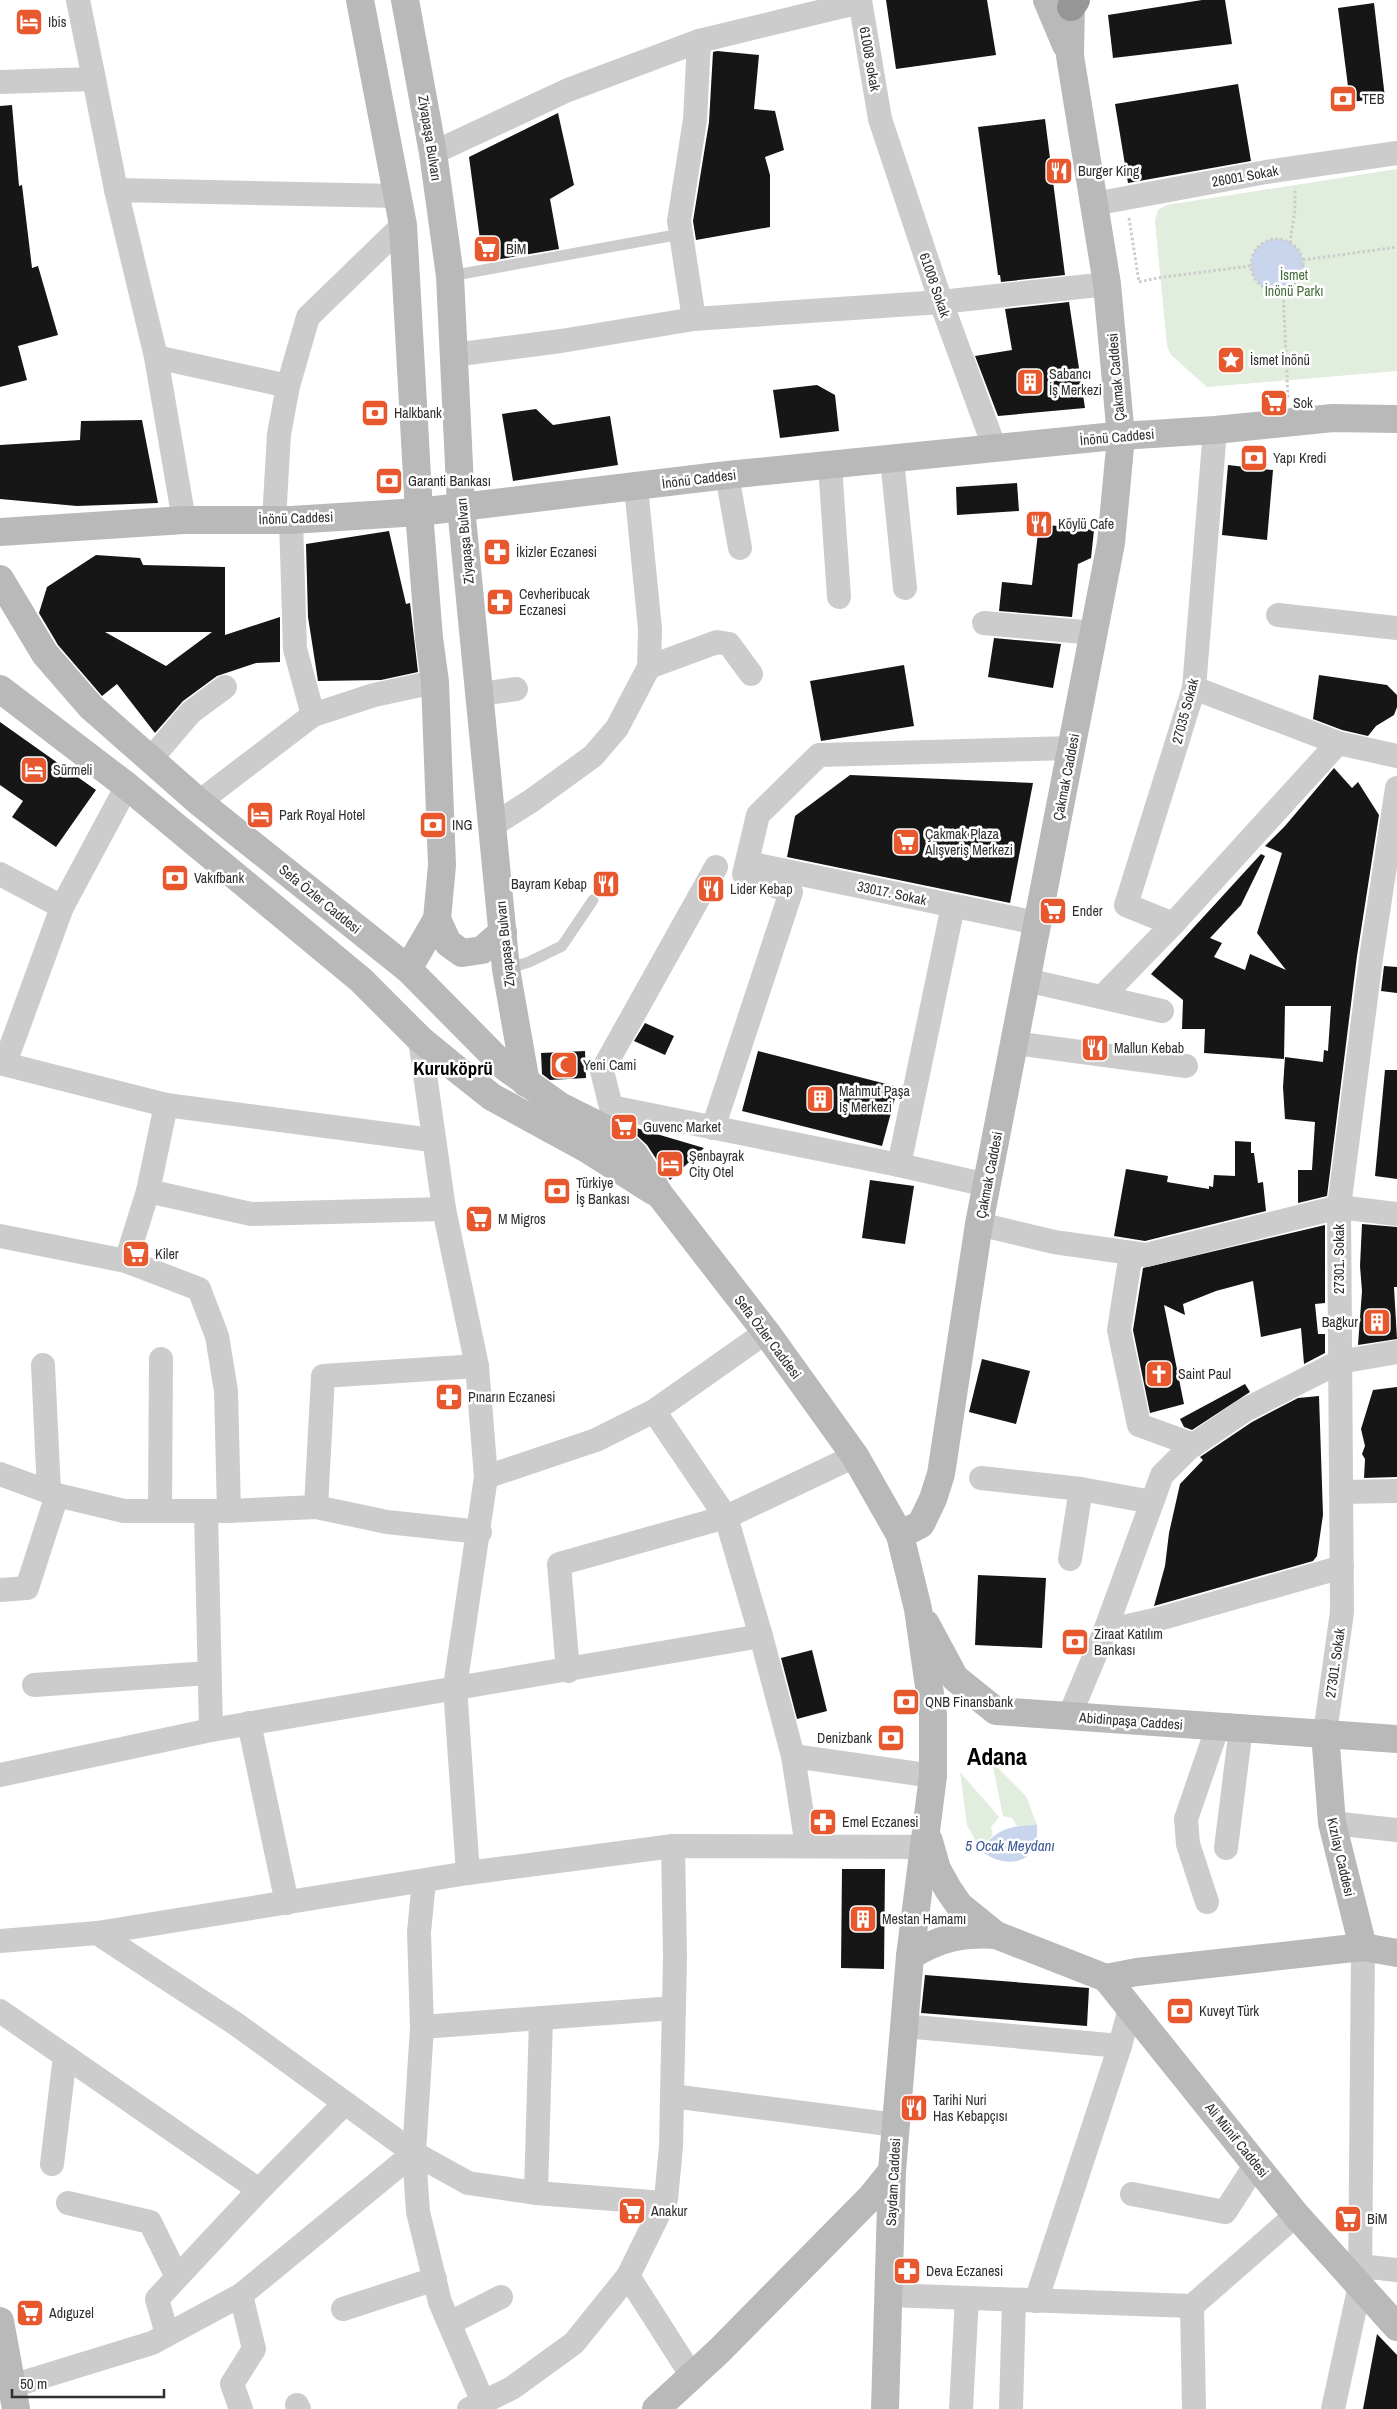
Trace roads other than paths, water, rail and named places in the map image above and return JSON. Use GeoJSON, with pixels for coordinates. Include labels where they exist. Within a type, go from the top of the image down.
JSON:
{"type":"FeatureCollection","features":[{"type":"Feature","properties":{"kind":"main road"},"geometry":{"type":"LineString","coordinates":[[360,0],[403,225],[419,512],[429,638],[435,682],[442,865],[437,919],[408,970]]}},
{"type":"Feature","properties":{"kind":"main road","name":"Ziyapaşa Bulvarı"},"geometry":{"type":"LineString","coordinates":[[405,0],[433,153],[450,276],[461,507],[506,969],[526,1082]]}},
{"type":"Feature","properties":{"kind":"main road","name":"Çakmak Caddesi"},"geometry":{"type":"LineString","coordinates":[[900,1535],[921,1524],[933,1499],[941,1474],[979,1224],[1111,543],[1122,436],[1107,284],[1070,56],[1066,2]]}},
{"type":"Feature","properties":{"kind":"main road","name":"İnönü Caddesi"},"geometry":{"type":"LineString","coordinates":[[0,532],[184,520],[283,520],[419,512],[727,475],[1122,436],[1215,430],[1334,418],[1397,419]]}},
{"type":"Feature","properties":{"kind":"main road","name":"Sefa Özler Caddesi"},"geometry":{"type":"LineString","coordinates":[[0,579],[45,654],[91,707],[199,802],[408,970],[505,1067],[560,1106],[608,1130],[634,1154],[660,1195],[766,1332],[855,1456],[900,1535],[918,1609]]}},
{"type":"Feature","properties":{"kind":"main road","name":"Sefa Özler Caddesi"},"geometry":{"type":"LineString","coordinates":[[0,689],[126,786],[361,980],[420,1039],[492,1097],[587,1149],[660,1195]]}},
{"type":"Feature","properties":{"kind":"main road"},"geometry":{"type":"LineString","coordinates":[[437,919],[448,943],[462,953],[482,950],[503,932]]}},
{"type":"Feature","properties":{"kind":"main road","name":"Abidinpaşa Caddesi"},"geometry":{"type":"LineString","coordinates":[[918,1609],[955,1678],[996,1711],[1324,1732],[1397,1739]]}},
{"type":"Feature","properties":{"kind":"main road","name":"Saydam Caddesi"},"geometry":{"type":"LineString","coordinates":[[885,2409],[892,2171],[910,1956],[933,1776],[933,1715],[918,1609]]}},
{"type":"Feature","properties":{"kind":"main road","name":"Kızılay Caddesi"},"geometry":{"type":"LineString","coordinates":[[1324,1732],[1332,1823],[1363,1946]]}},
{"type":"Feature","properties":{"kind":"main road"},"geometry":{"type":"LineString","coordinates":[[926,1840],[937,1869],[948,1890],[959,1905],[996,1935]]}},
{"type":"Feature","properties":{"kind":"main road"},"geometry":{"type":"LineString","coordinates":[[910,1956],[943,1939],[969,1934],[996,1935]]}},
{"type":"Feature","properties":{"kind":"main road","name":"Ali Münif Caddesi"},"geometry":{"type":"LineString","coordinates":[[996,1935],[1106,1978],[1296,2215],[1360,2275],[1397,2327]]}},
{"type":"Feature","properties":{"kind":"main road"},"geometry":{"type":"LineString","coordinates":[[1106,1978],[1137,1972],[1363,1946],[1397,1953]]}},
{"type":"Feature","properties":{"kind":"main road"},"geometry":{"type":"LineString","coordinates":[[656,2409],[720,2352],[864,2204],[892,2171]]}},
{"type":"Feature","properties":{"kind":"main road"},"geometry":{"type":"LineString","coordinates":[[0,2321],[14,2398]]}},
{"type":"Feature","properties":{"kind":"street"},"geometry":{"type":"LineString","coordinates":[[78,0],[116,190],[156,357],[184,520]]}},
{"type":"Feature","properties":{"kind":"street"},"geometry":{"type":"LineString","coordinates":[[433,153],[568,90],[699,41],[860,1]]}},
{"type":"Feature","properties":{"kind":"street","name":"61008 sokak"},"geometry":{"type":"LineString","coordinates":[[860,1],[880,119]]}},
{"type":"Feature","properties":{"kind":"street"},"geometry":{"type":"LineString","coordinates":[[694,319],[679,221],[694,120],[699,41]]}},
{"type":"Feature","properties":{"kind":"street"},"geometry":{"type":"LineString","coordinates":[[0,82],[94,79]]}},
{"type":"Feature","properties":{"kind":"street","name":"61008 Sokak"},"geometry":{"type":"LineString","coordinates":[[880,119],[941,302],[995,449]]}},
{"type":"Feature","properties":{"kind":"street","name":"26001 Sokak"},"geometry":{"type":"LineString","coordinates":[[1094,204],[1296,168],[1397,153]]}},
{"type":"Feature","properties":{"kind":"street"},"geometry":{"type":"LineString","coordinates":[[116,190],[397,196]]}},
{"type":"Feature","properties":{"kind":"street"},"geometry":{"type":"LineString","coordinates":[[313,715],[296,649],[283,520],[280,434],[288,386],[308,317],[403,225]]}},
{"type":"Feature","properties":{"kind":"street"},"geometry":{"type":"LineString","coordinates":[[453,355],[561,341],[694,319],[941,302],[1107,284]]}},
{"type":"Feature","properties":{"kind":"street"},"geometry":{"type":"LineString","coordinates":[[156,357],[288,386]]}},
{"type":"Feature","properties":{"kind":"street","name":"27035 Sokak"},"geometry":{"type":"LineString","coordinates":[[1173,924],[1126,905],[1194,688],[1215,430]]}},
{"type":"Feature","properties":{"kind":"street"},"geometry":{"type":"LineString","coordinates":[[892,459],[905,588]]}},
{"type":"Feature","properties":{"kind":"street"},"geometry":{"type":"LineString","coordinates":[[830,465],[839,597]]}},
{"type":"Feature","properties":{"kind":"street"},"geometry":{"type":"LineString","coordinates":[[727,475],[740,548]]}},
{"type":"Feature","properties":{"kind":"street"},"geometry":{"type":"LineString","coordinates":[[493,825],[531,801],[593,756],[617,728],[649,667],[650,629],[636,487]]}},
{"type":"Feature","properties":{"kind":"street"},"geometry":{"type":"LineString","coordinates":[[1278,615],[1397,628]]}},
{"type":"Feature","properties":{"kind":"street"},"geometry":{"type":"LineString","coordinates":[[984,622],[1094,633]]}},
{"type":"Feature","properties":{"kind":"street"},"geometry":{"type":"LineString","coordinates":[[649,667],[717,642],[729,644],[751,674]]}},
{"type":"Feature","properties":{"kind":"street"},"geometry":{"type":"LineString","coordinates":[[199,802],[313,715],[374,695],[435,682]]}},
{"type":"Feature","properties":{"kind":"street"},"geometry":{"type":"LineString","coordinates":[[150,760],[191,712],[225,687]]}},
{"type":"Feature","properties":{"kind":"street"},"geometry":{"type":"LineString","coordinates":[[1194,688],[1338,743],[1397,756]]}},
{"type":"Feature","properties":{"kind":"street"},"geometry":{"type":"LineString","coordinates":[[480,694],[516,689]]}},
{"type":"Feature","properties":{"kind":"street"},"geometry":{"type":"LineString","coordinates":[[1103,996],[1173,924],[1338,743]]}},
{"type":"Feature","properties":{"kind":"street"},"geometry":{"type":"LineString","coordinates":[[714,1128],[791,892],[744,874],[758,815],[819,756],[1071,748]]}},
{"type":"Feature","properties":{"kind":"street"},"geometry":{"type":"LineString","coordinates":[[126,786],[62,907],[2,1063],[166,1105],[432,1140]]}},
{"type":"Feature","properties":{"kind":"street","name":"27301. Sokak"},"geometry":{"type":"LineString","coordinates":[[1324,1732],[1342,1612],[1339,1207],[1371,958],[1396,795]]}},
{"type":"Feature","properties":{"kind":"street","name":"33017. Sokak"},"geometry":{"type":"LineString","coordinates":[[748,863],[1037,923]]}},
{"type":"Feature","properties":{"kind":"street"},"geometry":{"type":"LineString","coordinates":[[716,867],[602,1071],[611,1107],[900,1164],[987,1185]]}},
{"type":"Feature","properties":{"kind":"street"},"geometry":{"type":"LineString","coordinates":[[0,874],[62,907]]}},
{"type":"Feature","properties":{"kind":"street"},"geometry":{"type":"LineString","coordinates":[[900,1164],[953,906]]}},
{"type":"Feature","properties":{"kind":"street"},"geometry":{"type":"LineString","coordinates":[[1026,980],[1103,996],[1162,1011]]}},
{"type":"Feature","properties":{"kind":"street"},"geometry":{"type":"LineString","coordinates":[[420,1039],[432,1140],[444,1209],[477,1366],[486,1477],[480,1532],[456,1687],[468,1873]]}},
{"type":"Feature","properties":{"kind":"street"},"geometry":{"type":"LineString","coordinates":[[1014,1043],[1186,1066]]}},
{"type":"Feature","properties":{"kind":"street"},"geometry":{"type":"LineString","coordinates":[[126,1261],[148,1190],[166,1105]]}},
{"type":"Feature","properties":{"kind":"street"},"geometry":{"type":"LineString","coordinates":[[148,1190],[251,1214],[444,1209]]}},
{"type":"Feature","properties":{"kind":"street"},"geometry":{"type":"LineString","coordinates":[[979,1224],[1054,1242],[1146,1255],[1339,1207],[1397,1214]]}},
{"type":"Feature","properties":{"kind":"street"},"geometry":{"type":"LineString","coordinates":[[0,1236],[126,1261],[199,1289],[217,1336],[226,1391],[217,1511],[209,1674],[211,1730]]}},
{"type":"Feature","properties":{"kind":"street"},"geometry":{"type":"LineString","coordinates":[[1131,1253],[1119,1330],[1139,1425],[1194,1445]]}},
{"type":"Feature","properties":{"kind":"street"},"geometry":{"type":"LineString","coordinates":[[486,1477],[596,1440],[654,1411],[766,1332]]}},
{"type":"Feature","properties":{"kind":"street"},"geometry":{"type":"LineString","coordinates":[[1069,1717],[1105,1631],[1162,1475],[1194,1445],[1245,1410],[1339,1362],[1397,1352]]}},
{"type":"Feature","properties":{"kind":"street"},"geometry":{"type":"LineString","coordinates":[[160,1511],[161,1359]]}},
{"type":"Feature","properties":{"kind":"street"},"geometry":{"type":"LineString","coordinates":[[0,1590],[28,1588],[53,1493],[43,1365]]}},
{"type":"Feature","properties":{"kind":"street"},"geometry":{"type":"LineString","coordinates":[[316,1507],[323,1376],[477,1366]]}},
{"type":"Feature","properties":{"kind":"street"},"geometry":{"type":"LineString","coordinates":[[654,1411],[726,1517],[761,1636],[792,1756],[807,1846]]}},
{"type":"Feature","properties":{"kind":"street"},"geometry":{"type":"LineString","coordinates":[[568,1671],[560,1564],[726,1517],[855,1456]]}},
{"type":"Feature","properties":{"kind":"street"},"geometry":{"type":"LineString","coordinates":[[0,1474],[53,1493],[124,1511],[217,1511],[316,1507],[387,1522],[480,1532]]}},
{"type":"Feature","properties":{"kind":"street"},"geometry":{"type":"LineString","coordinates":[[981,1478],[1081,1488],[1152,1502]]}},
{"type":"Feature","properties":{"kind":"street"},"geometry":{"type":"LineString","coordinates":[[1070,1559],[1081,1488]]}},
{"type":"Feature","properties":{"kind":"street"},"geometry":{"type":"LineString","coordinates":[[1340,1492],[1397,1491]]}},
{"type":"Feature","properties":{"kind":"street"},"geometry":{"type":"LineString","coordinates":[[1105,1631],[1159,1619],[1342,1567]]}},
{"type":"Feature","properties":{"kind":"street"},"geometry":{"type":"LineString","coordinates":[[0,1775],[249,1723],[456,1687],[568,1671],[761,1636]]}},
{"type":"Feature","properties":{"kind":"street"},"geometry":{"type":"LineString","coordinates":[[34,1685],[209,1674]]}},
{"type":"Feature","properties":{"kind":"street"},"geometry":{"type":"LineString","coordinates":[[249,1723],[287,1903]]}},
{"type":"Feature","properties":{"kind":"street"},"geometry":{"type":"LineString","coordinates":[[1226,1848],[1229,1727]]}},
{"type":"Feature","properties":{"kind":"street"},"geometry":{"type":"LineString","coordinates":[[1207,1902],[1188,1844],[1186,1819],[1229,1727]]}},
{"type":"Feature","properties":{"kind":"street"},"geometry":{"type":"LineString","coordinates":[[792,1756],[933,1776]]}},
{"type":"Feature","properties":{"kind":"street"},"geometry":{"type":"LineString","coordinates":[[1332,1823],[1397,1830]]}},
{"type":"Feature","properties":{"kind":"street"},"geometry":{"type":"LineString","coordinates":[[0,1941],[97,1933],[468,1873],[673,1846],[807,1846],[926,1840]]}},
{"type":"Feature","properties":{"kind":"street"},"geometry":{"type":"LineString","coordinates":[[424,1881],[419,1932],[422,2027],[414,2153],[418,2212],[440,2302],[450,2324],[476,2405],[512,2388],[574,2343],[628,2276],[664,2203],[671,2147],[674,2008],[673,1846]]}},
{"type":"Feature","properties":{"kind":"street"},"geometry":{"type":"LineString","coordinates":[[97,1933],[236,2024],[414,2153],[468,2183],[536,2193],[664,2203]]}},
{"type":"Feature","properties":{"kind":"street"},"geometry":{"type":"LineString","coordinates":[[1333,2409],[1360,2275],[1363,1946]]}},
{"type":"Feature","properties":{"kind":"street"},"geometry":{"type":"LineString","coordinates":[[422,2027],[674,2008]]}},
{"type":"Feature","properties":{"kind":"street"},"geometry":{"type":"LineString","coordinates":[[1011,2409],[1025,2300],[1120,2046],[1130,2008]]}},
{"type":"Feature","properties":{"kind":"street"},"geometry":{"type":"LineString","coordinates":[[0,2011],[259,2190]]}},
{"type":"Feature","properties":{"kind":"street"},"geometry":{"type":"LineString","coordinates":[[536,2193],[541,2018]]}},
{"type":"Feature","properties":{"kind":"street"},"geometry":{"type":"LineString","coordinates":[[904,2026],[1120,2046]]}},
{"type":"Feature","properties":{"kind":"street"},"geometry":{"type":"LineString","coordinates":[[52,2164],[64,2056]]}},
{"type":"Feature","properties":{"kind":"street"},"geometry":{"type":"LineString","coordinates":[[672,2096],[896,2125]]}},
{"type":"Feature","properties":{"kind":"street"},"geometry":{"type":"LineString","coordinates":[[167,2334],[157,2298],[259,2190],[345,2104]]}},
{"type":"Feature","properties":{"kind":"street"},"geometry":{"type":"LineString","coordinates":[[14,2398],[152,2343],[240,2295],[414,2153]]}},
{"type":"Feature","properties":{"kind":"street"},"geometry":{"type":"LineString","coordinates":[[1132,2194],[1225,2212],[1256,2164]]}},
{"type":"Feature","properties":{"kind":"street"},"geometry":{"type":"LineString","coordinates":[[68,2203],[150,2222],[177,2277]]}},
{"type":"Feature","properties":{"kind":"street"},"geometry":{"type":"LineString","coordinates":[[888,2296],[1192,2306],[1296,2215]]}},
{"type":"Feature","properties":{"kind":"street"},"geometry":{"type":"LineString","coordinates":[[1360,2275],[1397,2270]]}},
{"type":"Feature","properties":{"kind":"street"},"geometry":{"type":"LineString","coordinates":[[628,2276],[692,2376]]}},
{"type":"Feature","properties":{"kind":"street"},"geometry":{"type":"LineString","coordinates":[[343,2309],[435,2279]]}},
{"type":"Feature","properties":{"kind":"street"},"geometry":{"type":"LineString","coordinates":[[240,2295],[254,2350],[232,2384],[241,2409]]}},
{"type":"Feature","properties":{"kind":"street"},"geometry":{"type":"LineString","coordinates":[[450,2324],[501,2297]]}},
{"type":"Feature","properties":{"kind":"street"},"geometry":{"type":"LineString","coordinates":[[961,2409],[967,2298]]}},
{"type":"Feature","properties":{"kind":"street"},"geometry":{"type":"LineString","coordinates":[[1192,2306],[1194,2409]]}},
{"type":"Feature","properties":{"kind":"lane"},"geometry":{"type":"LineString","coordinates":[[450,276],[681,234]]}},
{"type":"Feature","properties":{"kind":"lane"},"geometry":{"type":"LineString","coordinates":[[506,969],[529,962],[562,946],[593,900]]}},
{"type":"Feature","properties":{"kind":"water"},"geometry":{"type":"Polygon","coordinates":[[[1272,239],[1282,239],[1292,243],[1299,250],[1303,265],[1299,280],[1292,287],[1282,291],[1272,291],[1262,287],[1255,280],[1251,270],[1251,260],[1255,250],[1262,243],[1272,239]]]}},
{"type":"Feature","properties":{"kind":"water","name":"5 Ocak Meydanı"},"geometry":{"type":"Polygon","coordinates":[[[1037,1825],[1037,1837],[1034,1848],[1023,1859],[1008,1862],[992,1858],[980,1849],[999,1832],[1012,1827],[1037,1825]]]}},
{"type":"Feature","properties":{"kind":"place","name":"Ibis"},"geometry":{"type":"Point","coordinates":[29,22]}},
{"type":"Feature","properties":{"kind":"place","name":"TEB"},"geometry":{"type":"Point","coordinates":[1343,99]}},
{"type":"Feature","properties":{"kind":"place","name":"Burger King"},"geometry":{"type":"Point","coordinates":[1059,171]}},
{"type":"Feature","properties":{"kind":"place","name":"BİM"},"geometry":{"type":"Point","coordinates":[487,249]}},
{"type":"Feature","properties":{"kind":"place","name":"İsmet İnönü"},"geometry":{"type":"Point","coordinates":[1231,360]}},
{"type":"Feature","properties":{"kind":"place","name":"Sabancı İş Merkezi"},"geometry":{"type":"Point","coordinates":[1030,382]}},
{"type":"Feature","properties":{"kind":"place","name":"Sok"},"geometry":{"type":"Point","coordinates":[1274,403]}},
{"type":"Feature","properties":{"kind":"place","name":"Halkbank"},"geometry":{"type":"Point","coordinates":[375,413]}},
{"type":"Feature","properties":{"kind":"place","name":"Yapı Kredi"},"geometry":{"type":"Point","coordinates":[1254,458]}},
{"type":"Feature","properties":{"kind":"place","name":"Garanti Bankası"},"geometry":{"type":"Point","coordinates":[389,481]}},
{"type":"Feature","properties":{"kind":"place","name":"Köylü Cafe"},"geometry":{"type":"Point","coordinates":[1039,524]}},
{"type":"Feature","properties":{"kind":"place","name":"İkizler Eczanesi"},"geometry":{"type":"Point","coordinates":[497,552]}},
{"type":"Feature","properties":{"kind":"place","name":"Cevheribucak Eczanesi"},"geometry":{"type":"Point","coordinates":[500,602]}},
{"type":"Feature","properties":{"kind":"place","name":"Sürmeli"},"geometry":{"type":"Point","coordinates":[34,770]}},
{"type":"Feature","properties":{"kind":"place","name":"Park Royal Hotel"},"geometry":{"type":"Point","coordinates":[260,815]}},
{"type":"Feature","properties":{"kind":"place","name":"ING"},"geometry":{"type":"Point","coordinates":[433,825]}},
{"type":"Feature","properties":{"kind":"place","name":"Çakmak Plaza Alışveriş Merkezi"},"geometry":{"type":"Point","coordinates":[906,842]}},
{"type":"Feature","properties":{"kind":"place","name":"Vakıfbank"},"geometry":{"type":"Point","coordinates":[175,878]}},
{"type":"Feature","properties":{"kind":"place","name":"Bayram Kebap"},"geometry":{"type":"Point","coordinates":[606,884]}},
{"type":"Feature","properties":{"kind":"place","name":"Lider Kebap"},"geometry":{"type":"Point","coordinates":[711,889]}},
{"type":"Feature","properties":{"kind":"place","name":"Ender"},"geometry":{"type":"Point","coordinates":[1053,911]}},
{"type":"Feature","properties":{"kind":"place","name":"Mallun Kebab"},"geometry":{"type":"Point","coordinates":[1095,1048]}},
{"type":"Feature","properties":{"kind":"place","name":"Yeni Cami"},"geometry":{"type":"Point","coordinates":[564,1065]}},
{"type":"Feature","properties":{"kind":"place","name":"Mahmut Paşa İş Merkezi"},"geometry":{"type":"Point","coordinates":[820,1099]}},
{"type":"Feature","properties":{"kind":"place","name":"Guvenc Market"},"geometry":{"type":"Point","coordinates":[624,1127]}},
{"type":"Feature","properties":{"kind":"place","name":"Şenbayrak City Otel"},"geometry":{"type":"Point","coordinates":[670,1164]}},
{"type":"Feature","properties":{"kind":"place","name":"Türkiye İş Bankası"},"geometry":{"type":"Point","coordinates":[557,1191]}},
{"type":"Feature","properties":{"kind":"place","name":"M Migros"},"geometry":{"type":"Point","coordinates":[479,1219]}},
{"type":"Feature","properties":{"kind":"place","name":"Kiler"},"geometry":{"type":"Point","coordinates":[136,1254]}},
{"type":"Feature","properties":{"kind":"place","name":"Bağkur"},"geometry":{"type":"Point","coordinates":[1377,1322]}},
{"type":"Feature","properties":{"kind":"place","name":"Saint Paul"},"geometry":{"type":"Point","coordinates":[1159,1374]}},
{"type":"Feature","properties":{"kind":"place","name":"Pınarın Eczanesi"},"geometry":{"type":"Point","coordinates":[449,1397]}},
{"type":"Feature","properties":{"kind":"place","name":"Ziraat Katılım Bankası"},"geometry":{"type":"Point","coordinates":[1075,1642]}},
{"type":"Feature","properties":{"kind":"place","name":"QNB Finansbank"},"geometry":{"type":"Point","coordinates":[906,1702]}},
{"type":"Feature","properties":{"kind":"place","name":"Denizbank"},"geometry":{"type":"Point","coordinates":[891,1738]}},
{"type":"Feature","properties":{"kind":"place","name":"Emel Eczanesi"},"geometry":{"type":"Point","coordinates":[823,1822]}},
{"type":"Feature","properties":{"kind":"place","name":"Mestan Hamamı"},"geometry":{"type":"Point","coordinates":[863,1919]}},
{"type":"Feature","properties":{"kind":"place","name":"Kuveyt Türk"},"geometry":{"type":"Point","coordinates":[1180,2011]}},
{"type":"Feature","properties":{"kind":"place","name":"Tarihi Nuri Has Kebapçısı"},"geometry":{"type":"Point","coordinates":[914,2108]}},
{"type":"Feature","properties":{"kind":"place","name":"Anakur"},"geometry":{"type":"Point","coordinates":[632,2211]}},
{"type":"Feature","properties":{"kind":"place","name":"BiM"},"geometry":{"type":"Point","coordinates":[1348,2219]}},
{"type":"Feature","properties":{"kind":"place","name":"Deva Eczanesi"},"geometry":{"type":"Point","coordinates":[907,2271]}},
{"type":"Feature","properties":{"kind":"place","name":"Adıguzel"},"geometry":{"type":"Point","coordinates":[30,2313]}},
{"type":"Feature","properties":{"kind":"district","name":"Kuruköprü"},"geometry":{"type":"Point","coordinates":[453,1068]}},
{"type":"Feature","properties":{"kind":"district","name":"Adana"},"geometry":{"type":"Point","coordinates":[997,1756]}},
{"type":"Feature","properties":{"kind":"park label","name":"İsmet İnönü Parkı"},"geometry":{"type":"Point","coordinates":[1294,284]}}]}
